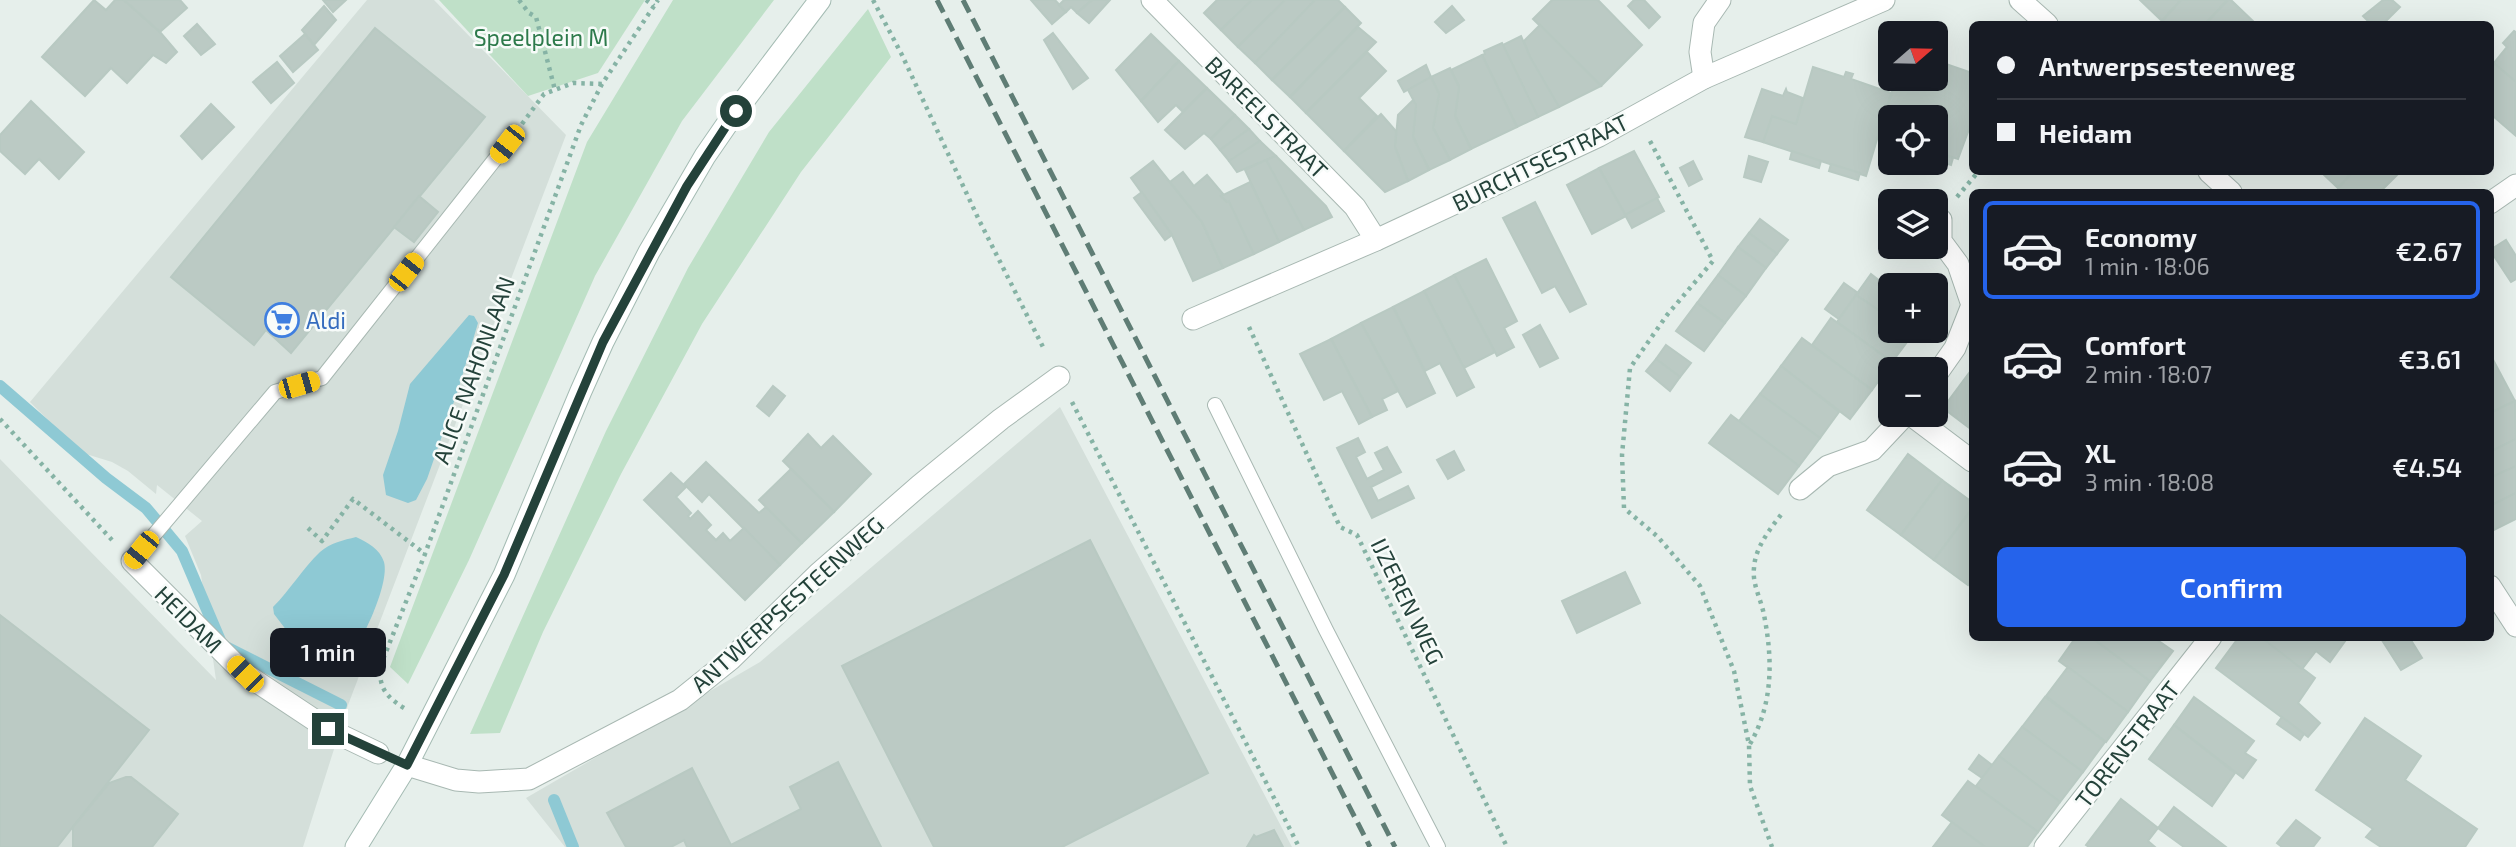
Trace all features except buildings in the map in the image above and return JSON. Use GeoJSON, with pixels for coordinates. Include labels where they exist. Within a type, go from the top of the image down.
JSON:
{"type":"FeatureCollection","features":[{"type":"Feature","properties":{"kind":"street"},"geometry":{"type":"LineString","coordinates":[[356,847],[392,759],[504,575],[581,391],[649,252],[705,156],[776,56],[820,0]]}},
{"type":"Feature","properties":{"kind":"street","name":"BAREELSTRAAT"},"geometry":{"type":"LineString","coordinates":[[1152,0],[1356,207],[1376,240]]}},
{"type":"Feature","properties":{"kind":"street"},"geometry":{"type":"LineString","coordinates":[[1704,78],[1700,52],[1704,23],[1720,0]]}},
{"type":"Feature","properties":{"kind":"street","name":"BURCHTSESTRAAT"},"geometry":{"type":"LineString","coordinates":[[1193,319],[1376,240],[1599,136],[1704,78],[1884,0]]}},
{"type":"Feature","properties":{"kind":"street"},"geometry":{"type":"LineString","coordinates":[[2020,0],[2044,21]]}},
{"type":"Feature","properties":{"kind":"street"},"geometry":{"type":"LineString","coordinates":[[2212,175],[2228,189]]}},
{"type":"Feature","properties":{"kind":"street"},"geometry":{"type":"LineString","coordinates":[[2494,200],[2516,185]]}},
{"type":"Feature","properties":{"kind":"street"},"geometry":{"type":"LineString","coordinates":[[1948,250],[1958,264],[1969,296]]}},
{"type":"Feature","properties":{"kind":"street"},"geometry":{"type":"LineString","coordinates":[[1948,358],[1955,348],[1969,313]]}},
{"type":"Feature","properties":{"kind":"street","name":"ANTWERPSESTEENWEG"},"geometry":{"type":"LineString","coordinates":[[392,759],[456,780],[479,782],[529,779],[680,700],[731,659],[818,574],[919,486],[1001,419],[1059,377]]}},
{"type":"Feature","properties":{"kind":"street"},"geometry":{"type":"LineString","coordinates":[[1800,489],[1828,466],[1872,450],[1894,427]]}},
{"type":"Feature","properties":{"kind":"street"},"geometry":{"type":"LineString","coordinates":[[1926,427],[1969,459]]}},
{"type":"Feature","properties":{"kind":"street","name":"HEIDAM"},"geometry":{"type":"LineString","coordinates":[[132,561],[245,674],[328,729],[392,759]]}},
{"type":"Feature","properties":{"kind":"street"},"geometry":{"type":"LineString","coordinates":[[2494,592],[2516,626]]}},
{"type":"Feature","properties":{"kind":"street","name":"TORENSTRAAT"},"geometry":{"type":"LineString","coordinates":[[2045,847],[2206,641]]}},
{"type":"Feature","properties":{"kind":"lane"},"geometry":{"type":"LineString","coordinates":[[132,561],[275,392],[322,378],[507,144]]}},
{"type":"Feature","properties":{"kind":"lane"},"geometry":{"type":"LineString","coordinates":[[1215,405],[1326,630],[1438,847]]}},
{"type":"Feature","properties":{"kind":"path"},"geometry":{"type":"LineString","coordinates":[[519,0],[529,13],[536,17],[555,90]]}},
{"type":"Feature","properties":{"kind":"path"},"geometry":{"type":"LineString","coordinates":[[646,0],[654,6]]}},
{"type":"Feature","properties":{"kind":"path","name":"ALICE NAHONLAAN"},"geometry":{"type":"LineString","coordinates":[[392,759],[404,708],[384,691],[380,667],[425,554],[581,125],[602,84],[658,0]]}},
{"type":"Feature","properties":{"kind":"path"},"geometry":{"type":"LineString","coordinates":[[873,0],[902,55],[979,220],[1300,847]]}},
{"type":"Feature","properties":{"kind":"path"},"geometry":{"type":"LineString","coordinates":[[507,144],[544,94],[582,82],[602,84]]}},
{"type":"Feature","properties":{"kind":"path"},"geometry":{"type":"LineString","coordinates":[[1637,114],[1713,261],[1667,315],[1630,368],[1622,455],[1624,508],[1658,537],[1700,586],[1734,671],[1749,745],[1750,786],[1772,847]]}},
{"type":"Feature","properties":{"kind":"path","name":"IJZEREN WEG"},"geometry":{"type":"LineString","coordinates":[[1237,300],[1340,527],[1357,536],[1507,847]]}},
{"type":"Feature","properties":{"kind":"path"},"geometry":{"type":"LineString","coordinates":[[0,419],[132,561]]}},
{"type":"Feature","properties":{"kind":"path"},"geometry":{"type":"LineString","coordinates":[[1749,745],[1761,725],[1768,696],[1771,662],[1764,614],[1754,579],[1754,566],[1760,546],[1800,489]]}},
{"type":"Feature","properties":{"kind":"path"},"geometry":{"type":"LineString","coordinates":[[308,528],[322,541],[353,499],[425,554]]}},
{"type":"Feature","properties":{"kind":"shaded area"},"geometry":{"type":"Polygon","coordinates":[[[367,0],[434,0],[566,135],[348,705],[303,847],[0,847],[0,459],[216,680],[201,575],[185,536],[202,521],[157,485],[156,494],[128,471],[112,462],[86,454],[30,402],[367,0]]]}},
{"type":"Feature","properties":{"kind":"shaded area"},"geometry":{"type":"Polygon","coordinates":[[[1060,407],[1292,847],[565,847],[526,798],[760,662],[1060,407]]]}},
{"type":"Feature","properties":{"kind":"green space","name":"Speelplein M"},"geometry":{"type":"Polygon","coordinates":[[[439,0],[645,0],[598,73],[528,96],[439,0]]]}},
{"type":"Feature","properties":{"kind":"green space"},"geometry":{"type":"Polygon","coordinates":[[[673,0],[774,0],[682,121],[595,276],[469,560],[408,684],[390,667],[587,142],[673,0]]]}},
{"type":"Feature","properties":{"kind":"green space"},"geometry":{"type":"Polygon","coordinates":[[[868,9],[891,57],[801,172],[702,324],[621,474],[543,632],[500,733],[470,734],[606,431],[688,268],[769,132],[868,9]]]}},
{"type":"Feature","properties":{"kind":"water"},"geometry":{"type":"Polygon","coordinates":[[[469,315],[474,316],[478,323],[427,479],[416,500],[408,503],[386,495],[383,475],[410,384],[469,315]]]}},
{"type":"Feature","properties":{"kind":"water"},"geometry":{"type":"Polygon","coordinates":[[[356,537],[379,553],[385,572],[373,614],[346,662],[331,655],[314,653],[287,631],[274,614],[273,607],[320,552],[333,544],[356,537]]]}},
{"type":"Feature","properties":{"kind":"waterway"},"geometry":{"type":"LineString","coordinates":[[0,386],[106,478],[146,508],[182,551],[222,645],[341,705]]}},
{"type":"Feature","properties":{"kind":"waterway"},"geometry":{"type":"LineString","coordinates":[[554,800],[573,847]]}},
{"type":"Feature","properties":{"kind":"railway"},"geometry":{"type":"LineString","coordinates":[[937,0],[1370,847]]}},
{"type":"Feature","properties":{"kind":"railway"},"geometry":{"type":"LineString","coordinates":[[963,0],[1395,847]]}},
{"type":"Feature","properties":{"kind":"place","name":"Aldi"},"geometry":{"type":"Point","coordinates":[282,320]}},
{"type":"Feature","properties":{"kind":"route"},"geometry":{"type":"LineString","coordinates":[[328,729],[407,765],[504,575],[603,342],[649,252],[687,186],[736,111]]}}]}
